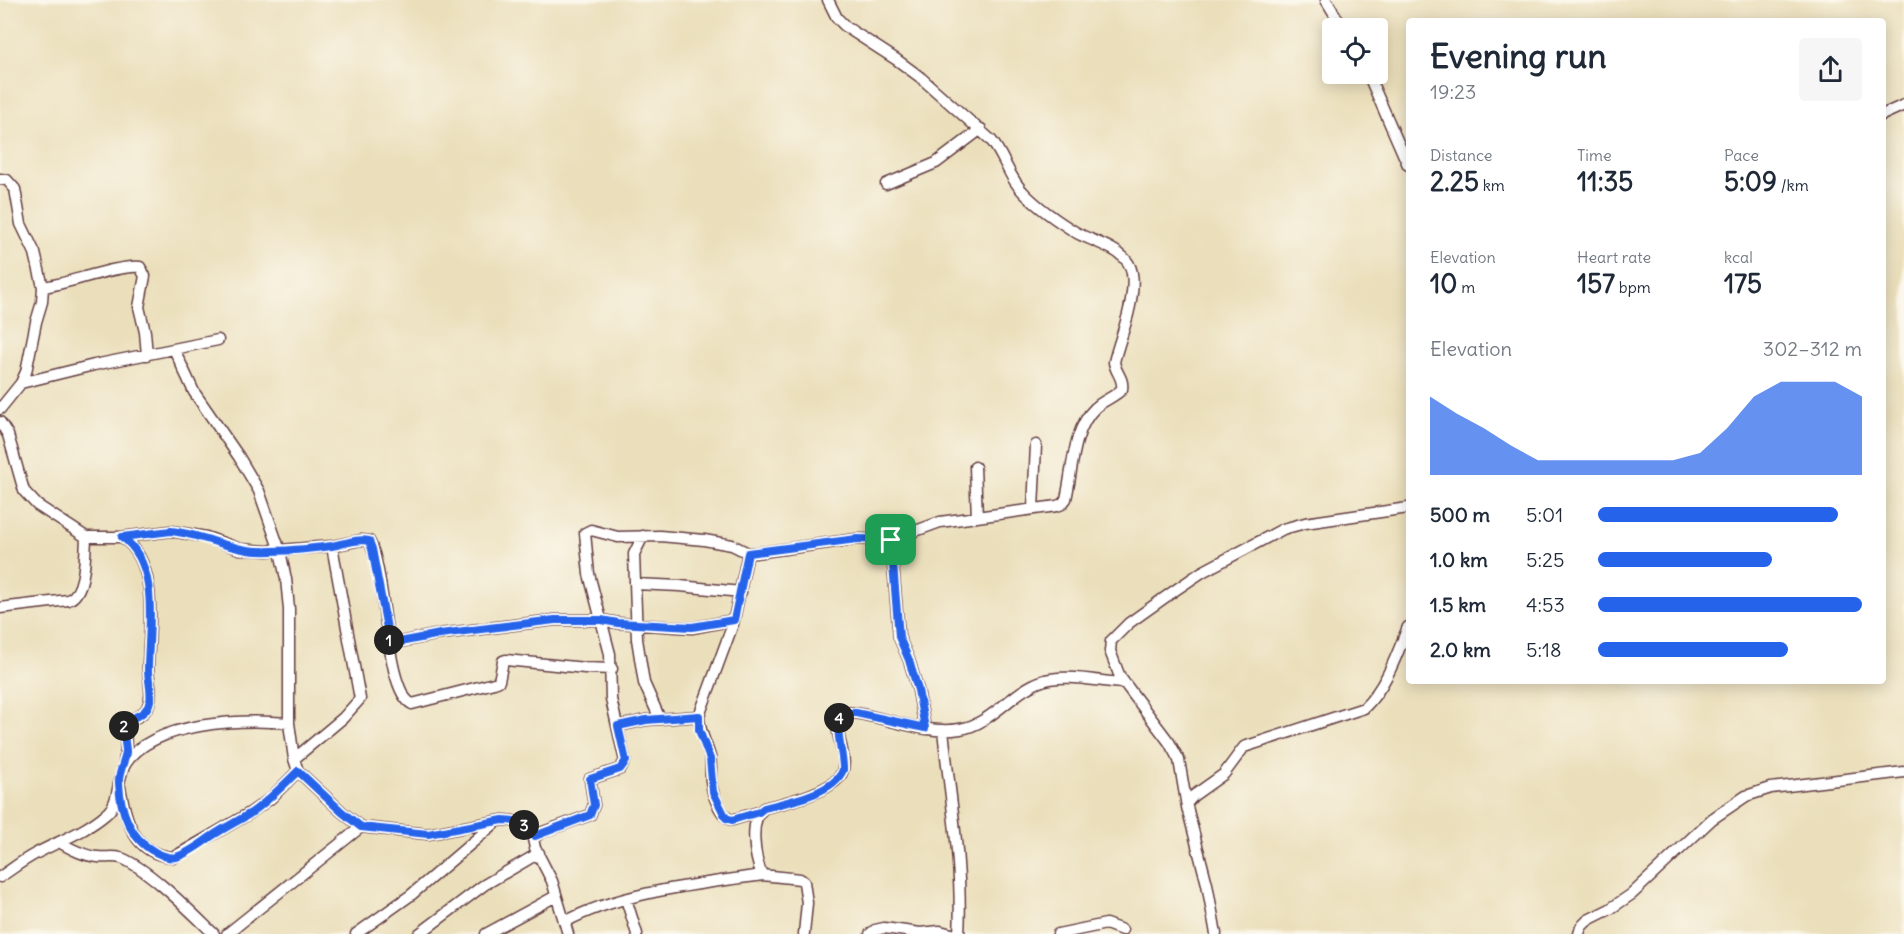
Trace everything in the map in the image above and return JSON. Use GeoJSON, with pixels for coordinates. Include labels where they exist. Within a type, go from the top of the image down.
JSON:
{"type":"FeatureCollection","features":[{"type":"Feature","properties":{"kind":"street"},"geometry":{"type":"LineString","coordinates":[[535,836],[590,815],[594,805],[590,779],[620,769],[626,761],[611,699],[612,669],[590,574],[585,533],[591,530],[618,537],[643,536],[712,541],[732,545],[748,553],[857,539],[891,540],[930,525],[1062,504],[1066,499],[1075,452],[1084,423],[1095,408],[1122,389],[1121,377],[1114,362],[1132,297],[1131,269],[1126,260],[1119,254],[1076,232],[1025,194],[1016,184],[999,149],[981,129],[897,60],[846,27],[837,18],[828,0]]}},
{"type":"Feature","properties":{"kind":"street"},"geometry":{"type":"LineString","coordinates":[[1326,0],[1337,18]]}},
{"type":"Feature","properties":{"kind":"street"},"geometry":{"type":"LineString","coordinates":[[1372,84],[1406,160]]}},
{"type":"Feature","properties":{"kind":"street"},"geometry":{"type":"LineString","coordinates":[[1886,113],[1904,105]]}},
{"type":"Feature","properties":{"kind":"street"},"geometry":{"type":"LineString","coordinates":[[886,184],[936,163],[981,129]]}},
{"type":"Feature","properties":{"kind":"street"},"geometry":{"type":"LineString","coordinates":[[0,179],[7,180],[15,189],[21,224],[35,253],[43,286],[42,302],[21,383],[0,409]]}},
{"type":"Feature","properties":{"kind":"street"},"geometry":{"type":"LineString","coordinates":[[43,286],[69,282],[123,268],[140,267],[145,276],[139,307],[145,332],[147,355]]}},
{"type":"Feature","properties":{"kind":"street"},"geometry":{"type":"LineString","coordinates":[[21,383],[62,372],[218,340]]}},
{"type":"Feature","properties":{"kind":"street"},"geometry":{"type":"LineString","coordinates":[[174,349],[194,392],[239,457],[259,491],[280,551],[289,609],[289,723],[298,771],[361,827],[428,834],[514,820],[522,823],[535,836]]}},
{"type":"Feature","properties":{"kind":"street"},"geometry":{"type":"LineString","coordinates":[[0,422],[8,435],[24,491],[43,509],[86,537],[122,537],[171,531],[206,537],[253,551],[332,546],[366,540],[370,544],[393,665],[402,693],[412,704],[494,684],[499,681],[503,661],[506,660],[612,669]]}},
{"type":"Feature","properties":{"kind":"street"},"geometry":{"type":"LineString","coordinates":[[1033,509],[1036,445]]}},
{"type":"Feature","properties":{"kind":"street"},"geometry":{"type":"LineString","coordinates":[[975,467],[977,517]]}},
{"type":"Feature","properties":{"kind":"street"},"geometry":{"type":"LineString","coordinates":[[1216,934],[1179,760],[1124,683],[1110,651],[1111,641],[1129,623],[1202,572],[1283,529],[1305,523],[1406,508]]}},
{"type":"Feature","properties":{"kind":"street"},"geometry":{"type":"LineString","coordinates":[[643,536],[634,555],[637,639],[643,676],[660,719]]}},
{"type":"Feature","properties":{"kind":"street"},"geometry":{"type":"LineString","coordinates":[[0,608],[68,600],[77,596],[80,589],[86,537]]}},
{"type":"Feature","properties":{"kind":"street"},"geometry":{"type":"LineString","coordinates":[[0,877],[27,858],[84,831],[107,813],[114,802],[124,765],[126,750],[124,726],[127,721],[143,714],[150,702],[148,669],[150,622],[147,579],[138,553],[122,537]]}},
{"type":"Feature","properties":{"kind":"street"},"geometry":{"type":"LineString","coordinates":[[891,540],[899,637],[918,690],[925,728]]}},
{"type":"Feature","properties":{"kind":"street"},"geometry":{"type":"LineString","coordinates":[[294,759],[343,718],[360,699],[332,546]]}},
{"type":"Feature","properties":{"kind":"street"},"geometry":{"type":"LineString","coordinates":[[748,553],[734,620],[699,716],[699,730],[710,759],[713,792],[726,818],[732,820],[759,812],[764,808],[808,796],[829,785],[841,775],[844,764],[838,724],[839,717],[843,713],[856,713],[925,728],[960,729],[975,724],[1020,692],[1042,681],[1057,678],[1124,683]]}},
{"type":"Feature","properties":{"kind":"street"},"geometry":{"type":"LineString","coordinates":[[635,584],[741,592]]}},
{"type":"Feature","properties":{"kind":"street"},"geometry":{"type":"LineString","coordinates":[[390,644],[440,634],[536,621],[601,620],[692,627],[734,620]]}},
{"type":"Feature","properties":{"kind":"street"},"geometry":{"type":"LineString","coordinates":[[1187,803],[1193,796],[1224,774],[1244,747],[1364,708],[1370,703],[1389,671],[1406,632]]}},
{"type":"Feature","properties":{"kind":"street"},"geometry":{"type":"LineString","coordinates":[[618,726],[660,719],[699,716]]}},
{"type":"Feature","properties":{"kind":"street"},"geometry":{"type":"LineString","coordinates":[[124,765],[140,746],[173,732],[242,721],[289,723]]}},
{"type":"Feature","properties":{"kind":"street"},"geometry":{"type":"LineString","coordinates":[[943,730],[959,868],[959,934]]}},
{"type":"Feature","properties":{"kind":"street"},"geometry":{"type":"LineString","coordinates":[[118,781],[133,834],[141,843],[155,852],[174,857],[250,813],[271,798],[298,771]]}},
{"type":"Feature","properties":{"kind":"street"},"geometry":{"type":"LineString","coordinates":[[1579,934],[1581,927],[1588,920],[1632,894],[1712,819],[1746,796],[1771,788],[1904,772]]}},
{"type":"Feature","properties":{"kind":"street"},"geometry":{"type":"LineString","coordinates":[[759,812],[755,846],[762,875]]}},
{"type":"Feature","properties":{"kind":"street"},"geometry":{"type":"LineString","coordinates":[[356,934],[411,895],[497,822]]}},
{"type":"Feature","properties":{"kind":"street"},"geometry":{"type":"LineString","coordinates":[[227,934],[361,827]]}},
{"type":"Feature","properties":{"kind":"street"},"geometry":{"type":"LineString","coordinates":[[535,836],[533,843],[556,896],[568,934]]}},
{"type":"Feature","properties":{"kind":"street"},"geometry":{"type":"LineString","coordinates":[[59,842],[83,854],[94,857],[116,857],[127,861],[159,884],[214,934]]}},
{"type":"Feature","properties":{"kind":"street"},"geometry":{"type":"LineString","coordinates":[[419,934],[484,885],[539,853]]}},
{"type":"Feature","properties":{"kind":"street"},"geometry":{"type":"LineString","coordinates":[[565,922],[584,912],[626,899],[709,882],[762,875],[800,879],[804,882],[807,903],[804,934]]}},
{"type":"Feature","properties":{"kind":"street"},"geometry":{"type":"LineString","coordinates":[[486,934],[556,896]]}},
{"type":"Feature","properties":{"kind":"street"},"geometry":{"type":"LineString","coordinates":[[626,899],[637,934]]}},
{"type":"Feature","properties":{"kind":"street"},"geometry":{"type":"LineString","coordinates":[[1059,934],[1106,924],[1122,930]]}},
{"type":"Feature","properties":{"kind":"street"},"geometry":{"type":"LineString","coordinates":[[870,934],[879,928],[920,933],[940,931],[952,934]]}},
{"type":"Feature","properties":{"kind":"route"},"geometry":{"type":"LineString","coordinates":[[171,531],[183,532],[253,551],[280,551],[369,541],[390,644],[440,634],[555,620],[601,620],[692,627],[716,624],[734,620],[748,553],[857,539],[891,540],[899,637],[918,690],[925,728],[856,713],[843,713],[839,717],[838,724],[844,764],[841,775],[829,785],[808,796],[764,808],[739,819],[726,818],[713,792],[710,759],[699,730],[699,716],[646,720],[618,726],[626,761],[620,769],[590,779],[594,805],[590,815],[535,836],[522,823],[514,820],[428,834],[361,827],[298,771],[271,798],[250,813],[177,857],[161,855],[151,850],[136,838],[131,830],[118,781],[124,765],[126,750],[125,723],[143,714],[150,702],[148,669],[150,622],[147,579],[138,553],[122,537],[171,531]]}}]}
